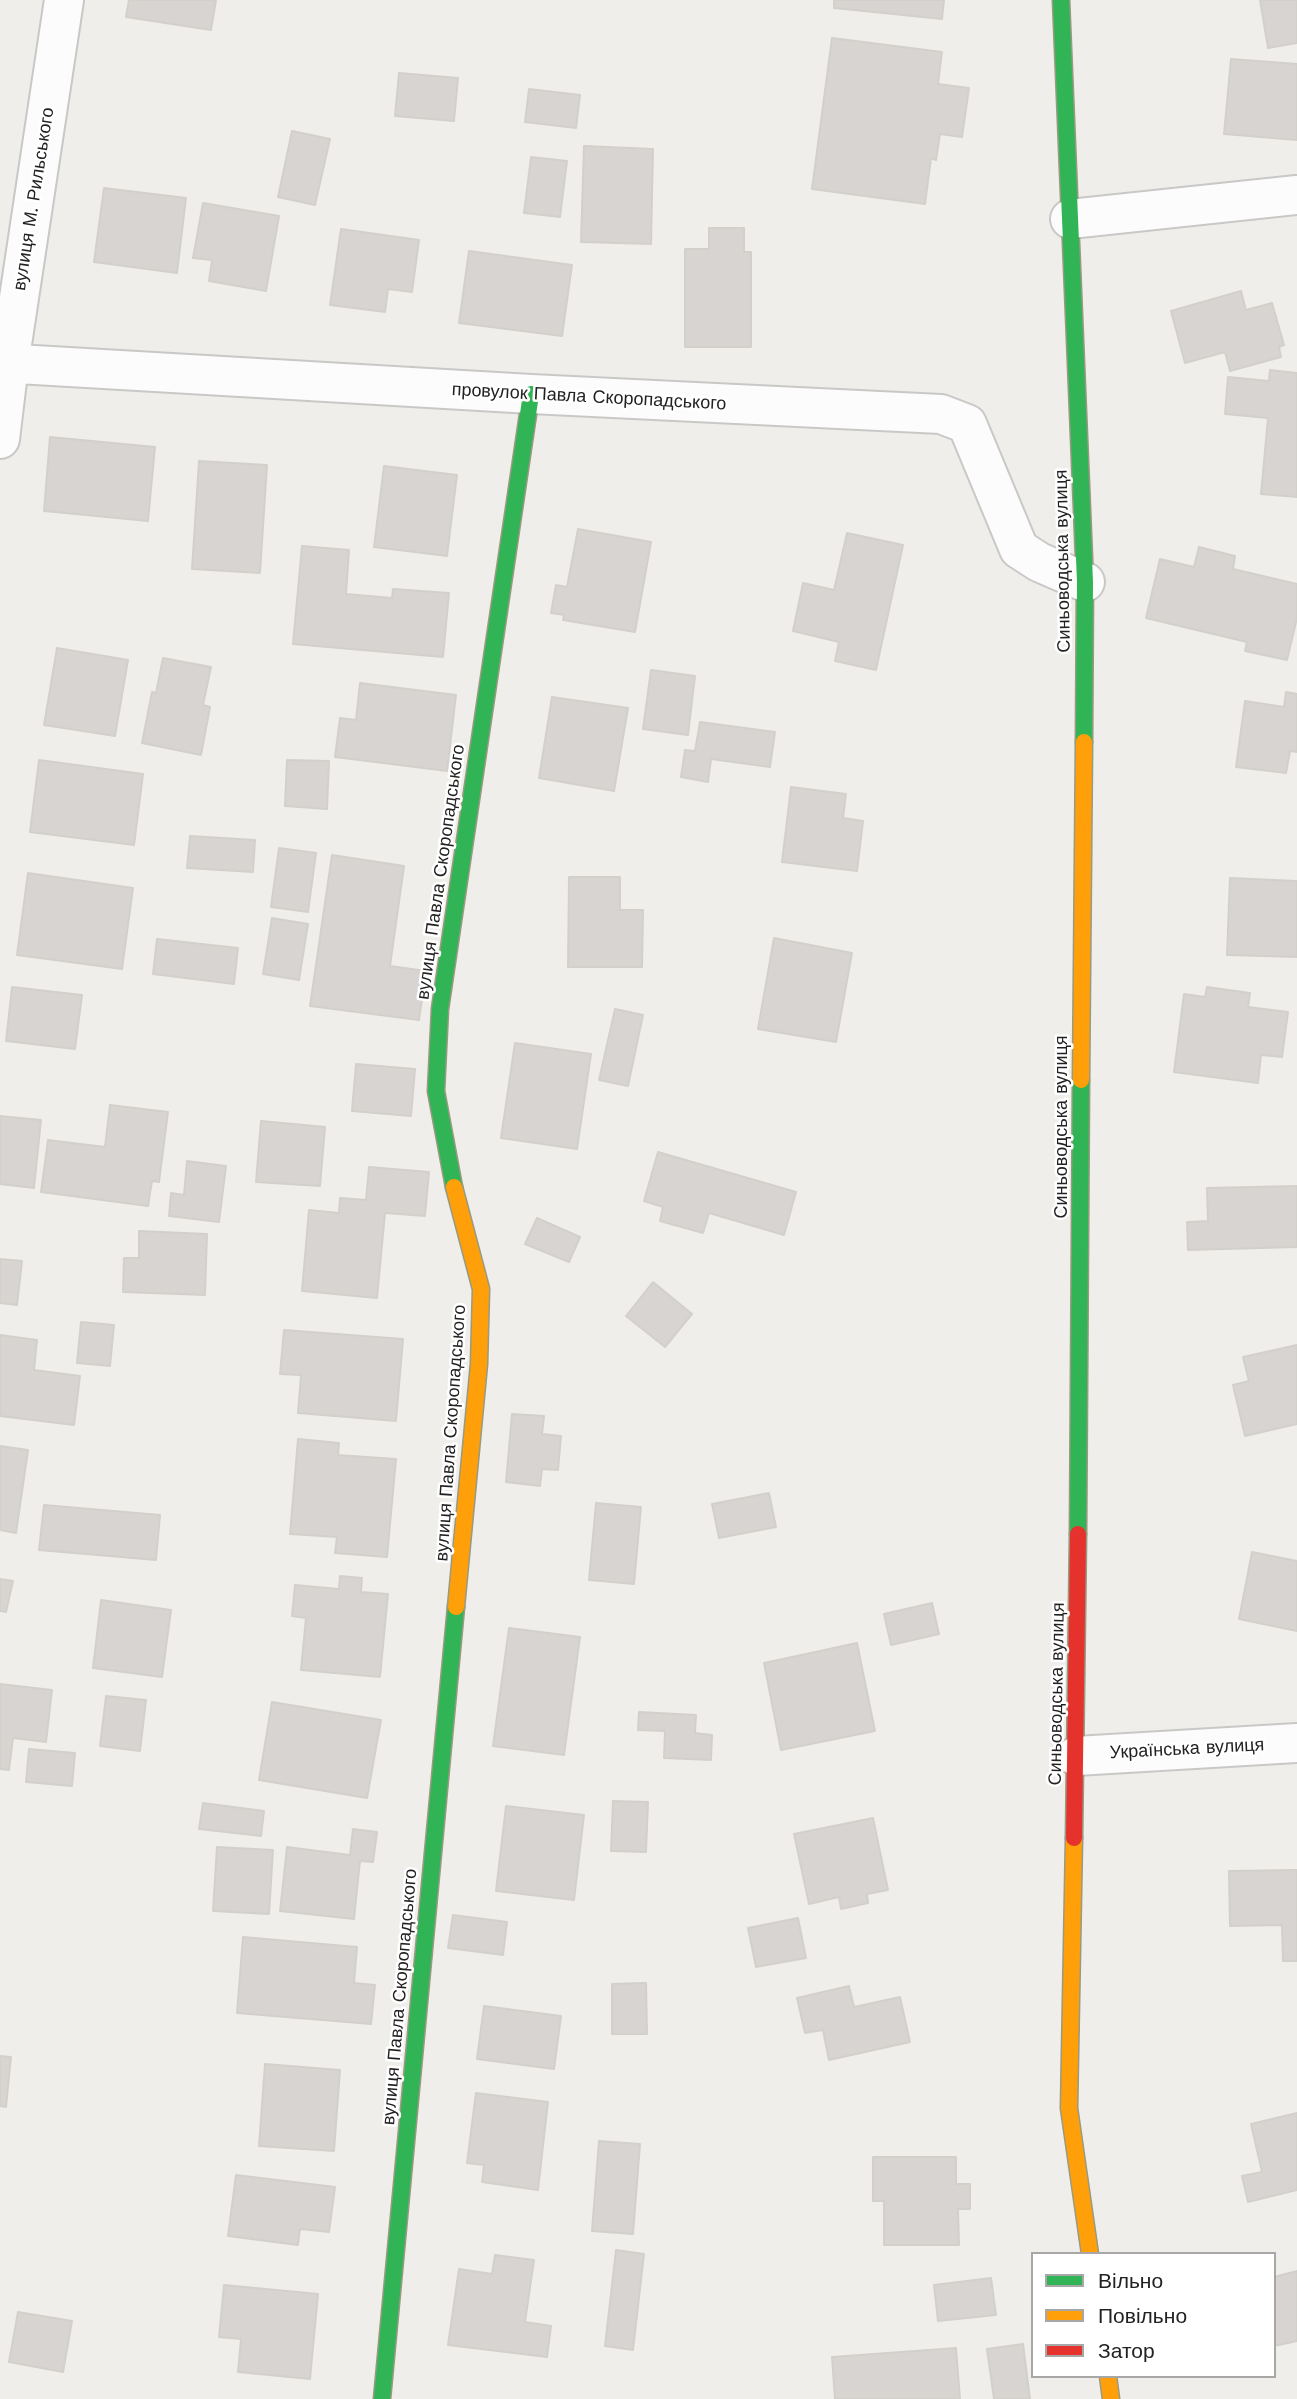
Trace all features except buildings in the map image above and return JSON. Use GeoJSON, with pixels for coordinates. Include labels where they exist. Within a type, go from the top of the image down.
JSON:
{"type":"FeatureCollection","features":[{"type":"Feature","properties":{"kind":"street","name":"вулиця М. Рильського"},"geometry":{"type":"LineString","coordinates":[[0,439],[5,363],[64,0]]}},
{"type":"Feature","properties":{"kind":"street","name":"Синьоводська вулиця"},"geometry":{"type":"LineString","coordinates":[[1061,0],[1085,582],[1076,1756],[1069,2108],[1090,2252]]}},
{"type":"Feature","properties":{"kind":"street"},"geometry":{"type":"LineString","coordinates":[[1070,219],[1297,195]]}},
{"type":"Feature","properties":{"kind":"street","name":"провулок Павла Скоропадського"},"geometry":{"type":"LineString","coordinates":[[5,363],[531,394],[941,414],[967,424],[1019,549],[1039,562],[1085,582]]}},
{"type":"Feature","properties":{"kind":"street","name":"вулиця Павла Скоропадського"},"geometry":{"type":"LineString","coordinates":[[382,2399],[479,1364],[481,1289],[448,1166],[436,1090],[440,1009],[531,394]]}},
{"type":"Feature","properties":{"kind":"street","name":"Українська вулиця"},"geometry":{"type":"LineString","coordinates":[[1076,1756],[1297,1743]]}},
{"type":"Feature","properties":{"kind":"street"},"geometry":{"type":"LineString","coordinates":[[1108,2378],[1111,2399]]}},
{"type":"Feature","properties":{"kind":"traffic: fast"},"geometry":{"type":"LineString","coordinates":[[1061,0],[1085,582],[1084,742]]}},
{"type":"Feature","properties":{"kind":"traffic: fast"},"geometry":{"type":"LineString","coordinates":[[454,1187],[436,1091],[440,1009],[531,394]]}},
{"type":"Feature","properties":{"kind":"traffic: fast"},"geometry":{"type":"LineString","coordinates":[[1078,1534],[1081,1080]]}},
{"type":"Feature","properties":{"kind":"traffic: fast"},"geometry":{"type":"LineString","coordinates":[[382,2399],[456,1607]]}},
{"type":"Feature","properties":{"kind":"traffic: slow"},"geometry":{"type":"LineString","coordinates":[[1081,1080],[1084,742]]}},
{"type":"Feature","properties":{"kind":"traffic: slow"},"geometry":{"type":"LineString","coordinates":[[454,1187],[481,1289],[479,1364],[456,1607]]}},
{"type":"Feature","properties":{"kind":"traffic: slow"},"geometry":{"type":"LineString","coordinates":[[1074,1838],[1069,2108],[1090,2252]]}},
{"type":"Feature","properties":{"kind":"traffic: slow"},"geometry":{"type":"LineString","coordinates":[[1108,2378],[1111,2399]]}},
{"type":"Feature","properties":{"kind":"traffic: jam"},"geometry":{"type":"LineString","coordinates":[[1074,1838],[1078,1534]]}}]}
